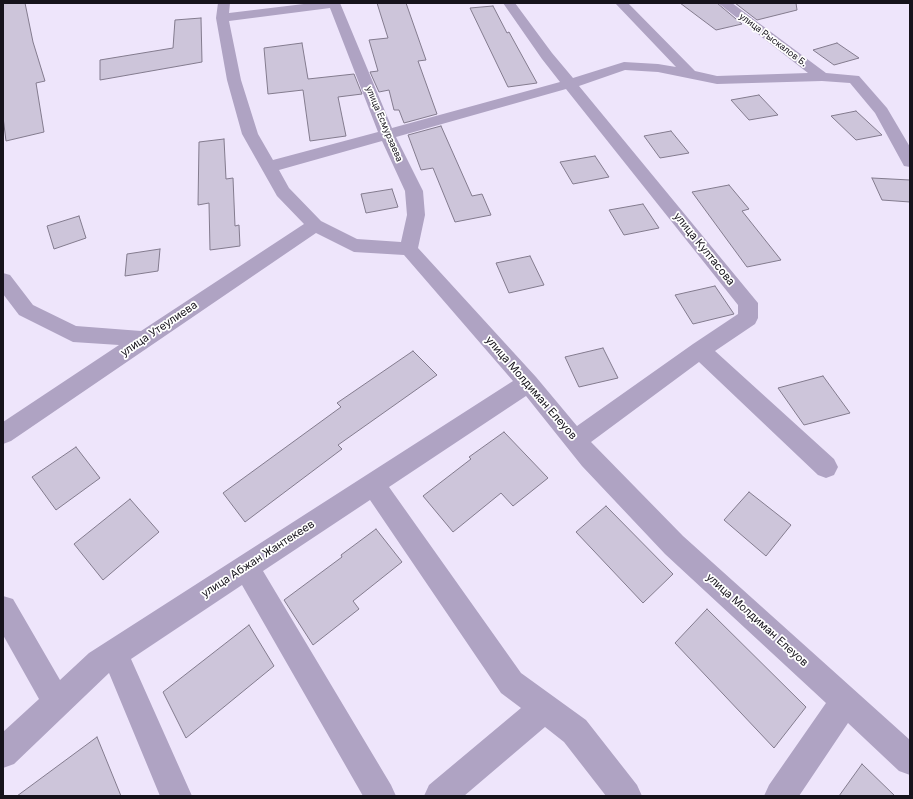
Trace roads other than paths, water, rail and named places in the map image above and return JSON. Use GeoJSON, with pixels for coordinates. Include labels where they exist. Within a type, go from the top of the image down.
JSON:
{"type":"FeatureCollection","features":[{"type":"Feature","properties":{"kind":"street"},"geometry":{"type":"LineString","coordinates":[[334,3],[223,10],[234,80],[250,134],[283,192],[315,225],[354,245],[409,249]]}},
{"type":"Feature","properties":{"kind":"street","name":"улица Есмурзаева"},"geometry":{"type":"LineString","coordinates":[[334,3],[388,136],[414,190],[416,215],[409,249]]}},
{"type":"Feature","properties":{"kind":"street","name":"улица Култасова"},"geometry":{"type":"LineString","coordinates":[[509,3],[546,56],[748,303],[748,318],[700,350]]}},
{"type":"Feature","properties":{"kind":"street"},"geometry":{"type":"LineString","coordinates":[[621,3],[691,75]]}},
{"type":"Feature","properties":{"kind":"street","name":"улица Рыскалов Б."},"geometry":{"type":"LineString","coordinates":[[724,3],[822,77]]}},
{"type":"Feature","properties":{"kind":"street"},"geometry":{"type":"LineString","coordinates":[[269,168],[388,136],[569,84],[624,66],[658,68],[717,80],[822,77],[854,79],[882,110],[910,162]]}},
{"type":"Feature","properties":{"kind":"street","name":"улица Утеулиева"},"geometry":{"type":"LineString","coordinates":[[3,434],[315,225]]}},
{"type":"Feature","properties":{"kind":"street","name":"улица Молдиман Елеуов"},"geometry":{"type":"LineString","coordinates":[[409,249],[528,383],[590,458],[674,545],[910,760]]}},
{"type":"Feature","properties":{"kind":"street"},"geometry":{"type":"LineString","coordinates":[[3,280],[26,310],[73,334],[144,339]]}},
{"type":"Feature","properties":{"kind":"street"},"geometry":{"type":"LineString","coordinates":[[575,440],[700,350],[826,467]]}},
{"type":"Feature","properties":{"kind":"street","name":"улица Абжан Жантекеев"},"geometry":{"type":"LineString","coordinates":[[3,753],[100,662],[528,383]]}},
{"type":"Feature","properties":{"kind":"street"},"geometry":{"type":"LineString","coordinates":[[373,484],[511,683],[575,731],[626,796]]}},
{"type":"Feature","properties":{"kind":"street"},"geometry":{"type":"LineString","coordinates":[[246,567],[380,796]]}},
{"type":"Feature","properties":{"kind":"street"},"geometry":{"type":"LineString","coordinates":[[3,609],[57,702]]}},
{"type":"Feature","properties":{"kind":"street"},"geometry":{"type":"LineString","coordinates":[[114,653],[176,796]]}},
{"type":"Feature","properties":{"kind":"street"},"geometry":{"type":"LineString","coordinates":[[780,796],[845,701]]}},
{"type":"Feature","properties":{"kind":"street"},"geometry":{"type":"LineString","coordinates":[[440,796],[544,708]]}}]}
